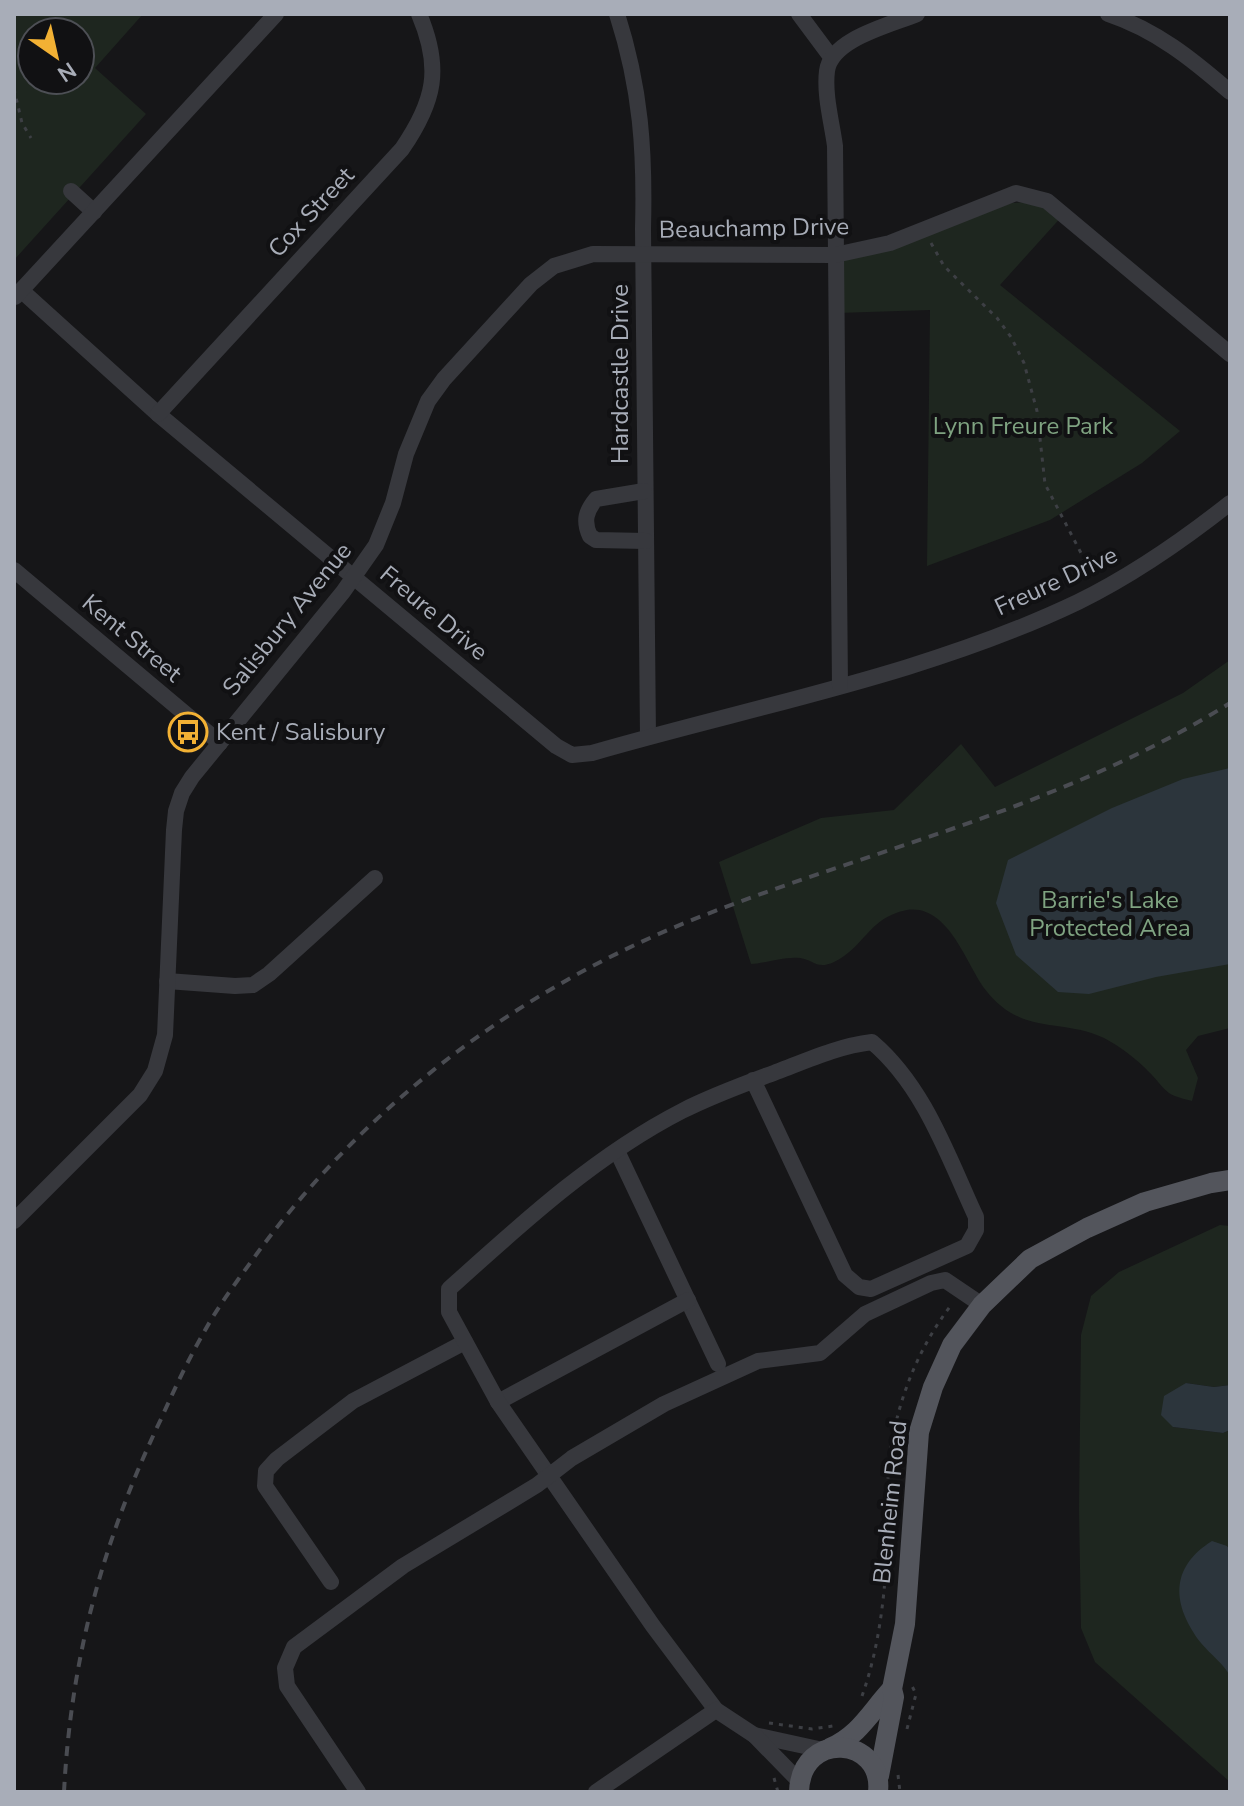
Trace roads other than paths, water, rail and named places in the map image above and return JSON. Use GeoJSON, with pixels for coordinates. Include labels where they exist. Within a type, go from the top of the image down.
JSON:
{"type":"FeatureCollection","features":[{"type":"Feature","properties":{"kind":"main road","name":"Blenheim Road"},"geometry":{"type":"LineString","coordinates":[[827,1749],[852,1736],[866,1724],[892,1689],[905,1624],[919,1432],[933,1387],[952,1345],[982,1305],[1030,1259],[1087,1228],[1145,1202],[1230,1180]]}},
{"type":"Feature","properties":{"kind":"main road","name":"Blenheim Road"},"geometry":{"type":"LineString","coordinates":[[878,1787],[894,1697],[892,1689]]}},
{"type":"Feature","properties":{"kind":"main road"},"geometry":{"type":"LineString","coordinates":[[800,1787],[806,1765],[813,1756],[827,1749],[847,1748],[874,1766],[878,1787]]}},
{"type":"Feature","properties":{"kind":"street"},"geometry":{"type":"LineString","coordinates":[[18,295],[276,14]]}},
{"type":"Feature","properties":{"kind":"street","name":"Cox Street"},"geometry":{"type":"LineString","coordinates":[[158,414],[402,149],[415,131],[431,93],[432,76],[426,32],[419,14]]}},
{"type":"Feature","properties":{"kind":"street","name":"Hardcastle Drive"},"geometry":{"type":"LineString","coordinates":[[617,14],[629,50],[640,102],[645,168],[644,491],[648,737]]}},
{"type":"Feature","properties":{"kind":"street"},"geometry":{"type":"LineString","coordinates":[[799,14],[831,57]]}},
{"type":"Feature","properties":{"kind":"street"},"geometry":{"type":"LineString","coordinates":[[840,686],[835,146],[826,72],[831,57],[845,43],[917,14]]}},
{"type":"Feature","properties":{"kind":"street"},"geometry":{"type":"LineString","coordinates":[[1108,14],[1132,22],[1168,41],[1230,92]]}},
{"type":"Feature","properties":{"kind":"street"},"geometry":{"type":"LineString","coordinates":[[71,191],[94,212]]}},
{"type":"Feature","properties":{"kind":"street","name":"Beauchamp Drive"},"geometry":{"type":"LineString","coordinates":[[644,254],[835,255],[890,243],[1016,193],[1047,201],[1230,354]]}},
{"type":"Feature","properties":{"kind":"street","name":"Salisbury Avenue"},"geometry":{"type":"LineString","coordinates":[[14,1221],[149,1084],[163,1046],[176,811],[192,777],[354,577],[376,545],[387,523],[416,428],[428,401],[444,379],[531,284],[554,266],[593,254],[644,254]]}},
{"type":"Feature","properties":{"kind":"street","name":"Freure Drive"},"geometry":{"type":"LineString","coordinates":[[18,295],[565,752],[579,756],[840,686],[1034,621],[1101,590],[1157,558],[1230,503]]}},
{"type":"Feature","properties":{"kind":"street"},"geometry":{"type":"LineString","coordinates":[[644,491],[596,499],[588,508],[585,522],[590,536],[596,540],[646,541]]}},
{"type":"Feature","properties":{"kind":"street","name":"Kent Street"},"geometry":{"type":"LineString","coordinates":[[14,570],[220,743]]}},
{"type":"Feature","properties":{"kind":"street"},"geometry":{"type":"LineString","coordinates":[[167,981],[253,985],[375,878]]}},
{"type":"Feature","properties":{"kind":"street"},"geometry":{"type":"LineString","coordinates":[[753,1080],[845,1275],[859,1287],[871,1289],[967,1246],[976,1230],[976,1217],[927,1111],[907,1080],[872,1042],[849,1045],[753,1080],[683,1111],[617,1151],[518,1226],[449,1289],[449,1312],[498,1402],[653,1626],[716,1710],[754,1735],[800,1787]]}},
{"type":"Feature","properties":{"kind":"street"},"geometry":{"type":"LineString","coordinates":[[617,1151],[718,1364]]}},
{"type":"Feature","properties":{"kind":"street"},"geometry":{"type":"LineString","coordinates":[[358,1792],[287,1686],[285,1668],[294,1647],[403,1566],[550,1476],[572,1458],[664,1404],[758,1361],[820,1353],[865,1314],[931,1283],[945,1280],[982,1305]]}},
{"type":"Feature","properties":{"kind":"street"},"geometry":{"type":"LineString","coordinates":[[498,1402],[688,1300]]}},
{"type":"Feature","properties":{"kind":"street"},"geometry":{"type":"LineString","coordinates":[[331,1582],[265,1486],[266,1471],[277,1459],[353,1401],[465,1342]]}},
{"type":"Feature","properties":{"kind":"street"},"geometry":{"type":"LineString","coordinates":[[596,1792],[716,1710]]}},
{"type":"Feature","properties":{"kind":"street"},"geometry":{"type":"LineString","coordinates":[[754,1735],[827,1749]]}},
{"type":"Feature","properties":{"kind":"railway"},"geometry":{"type":"LineString","coordinates":[[64,1792],[74,1694],[93,1600],[122,1509],[181,1376],[216,1312],[261,1248],[350,1145],[400,1098],[507,1017],[565,981],[625,950],[756,896],[1032,800],[1165,740],[1230,703]]}},
{"type":"Feature","properties":{"kind":"place","name":"Kent / Salisbury"},"geometry":{"type":"Point","coordinates":[188,732]}},
{"type":"Feature","properties":{"kind":"park label","name":"Lynn Freure Park"},"geometry":{"type":"Point","coordinates":[1023,426]}},
{"type":"Feature","properties":{"kind":"park label","name":"Barrie's Lake Protected Area"},"geometry":{"type":"Point","coordinates":[1110,914]}}]}
